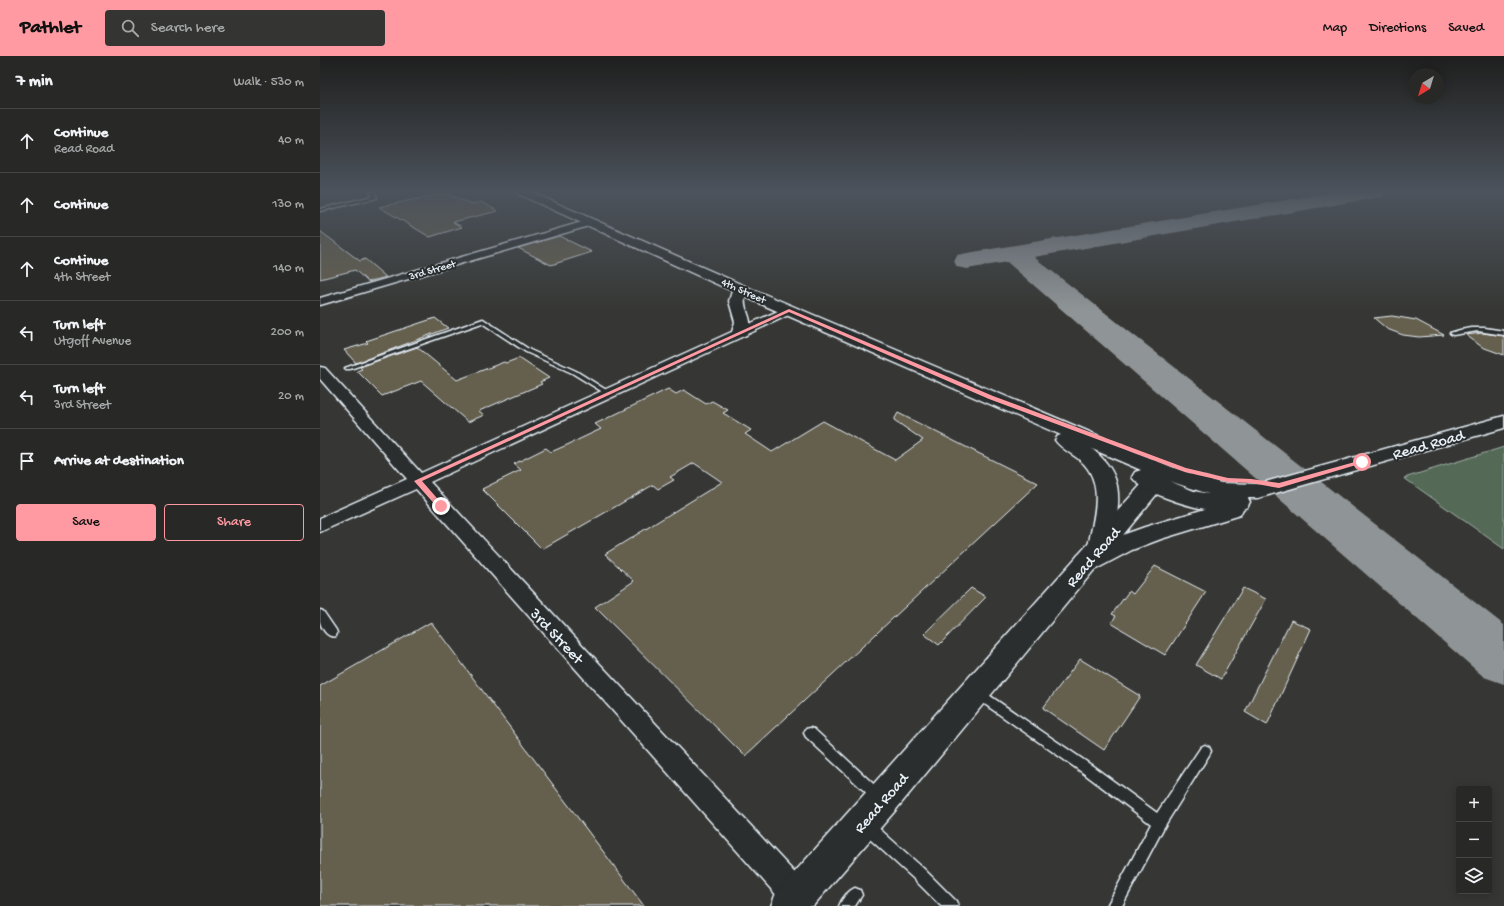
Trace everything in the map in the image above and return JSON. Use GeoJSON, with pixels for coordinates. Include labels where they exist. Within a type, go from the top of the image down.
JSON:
{"type":"FeatureCollection","features":[{"type":"Feature","properties":{"kind":"main road","name":"4th Street"},"geometry":{"type":"LineString","coordinates":[[609,232],[991,398]]}},
{"type":"Feature","properties":{"kind":"main road"},"geometry":{"type":"LineString","coordinates":[[740,289],[737,301],[743,322],[740,332]]}},
{"type":"Feature","properties":{"kind":"main road"},"geometry":{"type":"LineString","coordinates":[[991,398],[1159,478],[1179,495],[1202,502],[1223,504],[1272,492]]}},
{"type":"Feature","properties":{"kind":"main road"},"geometry":{"type":"LineString","coordinates":[[991,398],[1185,470],[1228,480],[1251,481],[1272,492]]}},
{"type":"Feature","properties":{"kind":"main road"},"geometry":{"type":"LineString","coordinates":[[991,398],[1072,445],[1091,458],[1101,470],[1107,482],[1105,511],[1094,554]]}},
{"type":"Feature","properties":{"kind":"main road","name":"Read Road"},"geometry":{"type":"LineString","coordinates":[[1272,492],[1504,422]]}},
{"type":"Feature","properties":{"kind":"main road"},"geometry":{"type":"LineString","coordinates":[[1094,554],[1272,492]]}},
{"type":"Feature","properties":{"kind":"street","name":"3rd Street"},"geometry":{"type":"LineString","coordinates":[[320,302],[559,232]]}},
{"type":"Feature","properties":{"kind":"street"},"geometry":{"type":"LineString","coordinates":[[320,526],[789,310]]}},
{"type":"Feature","properties":{"kind":"street","name":"3rd Street"},"geometry":{"type":"LineString","coordinates":[[320,371],[793,901]]}},
{"type":"Feature","properties":{"kind":"street","name":"Read Road"},"geometry":{"type":"LineString","coordinates":[[793,901],[882,800],[1159,478]]}},
{"type":"Feature","properties":{"kind":"lane"},"geometry":{"type":"LineString","coordinates":[[348,368],[483,321],[528,351],[574,372],[608,393]]}},
{"type":"Feature","properties":{"kind":"lane"},"geometry":{"type":"LineString","coordinates":[[1453,333],[1466,329],[1486,329],[1504,333]]}},
{"type":"Feature","properties":{"kind":"lane"},"geometry":{"type":"LineString","coordinates":[[320,614],[332,633]]}},
{"type":"Feature","properties":{"kind":"lane"},"geometry":{"type":"LineString","coordinates":[[976,691],[1090,771],[1159,822]]}},
{"type":"Feature","properties":{"kind":"lane"},"geometry":{"type":"LineString","coordinates":[[810,734],[882,800]]}},
{"type":"Feature","properties":{"kind":"lane"},"geometry":{"type":"LineString","coordinates":[[1114,906],[1159,822],[1205,751]]}},
{"type":"Feature","properties":{"kind":"lane"},"geometry":{"type":"LineString","coordinates":[[862,823],[919,874],[951,906]]}},
{"type":"Feature","properties":{"kind":"lane"},"geometry":{"type":"LineString","coordinates":[[846,906],[855,895]]}},
{"type":"Feature","properties":{"kind":"green space"},"geometry":{"type":"Polygon","coordinates":[[[1504,447],[1504,549],[1404,478],[1504,447]]]}},
{"type":"Feature","properties":{"kind":"building"},"geometry":{"type":"Polygon","coordinates":[[[320,232],[360,261],[365,259],[386,277],[368,282],[355,270],[320,279],[320,232]]]}},
{"type":"Feature","properties":{"kind":"building"},"geometry":{"type":"Polygon","coordinates":[[[421,232],[447,232],[430,237],[421,232]]]}},
{"type":"Feature","properties":{"kind":"building"},"geometry":{"type":"Polygon","coordinates":[[[559,236],[592,252],[551,265],[518,248],[559,236]]]}},
{"type":"Feature","properties":{"kind":"building"},"geometry":{"type":"Polygon","coordinates":[[[1392,316],[1416,320],[1444,335],[1419,337],[1403,335],[1387,329],[1374,318],[1392,316]]]}},
{"type":"Feature","properties":{"kind":"building"},"geometry":{"type":"Polygon","coordinates":[[[435,318],[448,328],[356,363],[344,350],[368,343],[366,341],[435,318]]]}},
{"type":"Feature","properties":{"kind":"building"},"geometry":{"type":"Polygon","coordinates":[[[1482,333],[1504,336],[1504,355],[1482,347],[1466,335],[1482,333]]]}},
{"type":"Feature","properties":{"kind":"building"},"geometry":{"type":"Polygon","coordinates":[[[417,347],[457,380],[504,362],[506,363],[519,358],[549,378],[540,382],[542,384],[479,411],[484,415],[468,422],[421,381],[382,396],[357,371],[362,369],[360,367],[417,347]]]}},
{"type":"Feature","properties":{"kind":"building"},"geometry":{"type":"Polygon","coordinates":[[[668,389],[676,394],[684,390],[706,404],[712,401],[728,410],[723,413],[751,430],[745,434],[772,452],[823,421],[895,460],[923,440],[894,420],[898,413],[1038,483],[745,756],[595,607],[634,581],[605,554],[722,482],[694,463],[670,477],[674,480],[658,489],[653,485],[542,549],[482,489],[521,470],[514,464],[546,448],[551,452],[601,429],[595,424],[668,389]]]}},
{"type":"Feature","properties":{"kind":"building"},"geometry":{"type":"Polygon","coordinates":[[[1155,566],[1206,592],[1165,655],[1111,623],[1116,616],[1112,614],[1129,591],[1133,594],[1155,566]]]}},
{"type":"Feature","properties":{"kind":"building"},"geometry":{"type":"Polygon","coordinates":[[[971,588],[986,597],[939,645],[924,634],[971,588]]]}},
{"type":"Feature","properties":{"kind":"building"},"geometry":{"type":"Polygon","coordinates":[[[1243,588],[1266,599],[1221,679],[1196,665],[1243,588]]]}},
{"type":"Feature","properties":{"kind":"building"},"geometry":{"type":"Polygon","coordinates":[[[1291,620],[1311,629],[1267,725],[1245,712],[1291,620]]]}},
{"type":"Feature","properties":{"kind":"building"},"geometry":{"type":"Polygon","coordinates":[[[431,622],[644,906],[320,906],[320,686],[431,622]]]}},
{"type":"Feature","properties":{"kind":"building"},"geometry":{"type":"Polygon","coordinates":[[[1080,659],[1140,696],[1104,750],[1043,708],[1080,659]]]}},
{"type":"Feature","properties":{"kind":"taxiway"},"geometry":{"type":"LineString","coordinates":[[1012,253],[1140,232]]}},
{"type":"Feature","properties":{"kind":"taxiway"},"geometry":{"type":"LineString","coordinates":[[967,261],[1012,253]]}},
{"type":"Feature","properties":{"kind":"taxiway"},"geometry":{"type":"LineString","coordinates":[[1012,253],[1504,659]]}},
{"type":"Feature","properties":{"kind":"route"},"geometry":{"type":"LineString","coordinates":[[441,506],[418,481],[789,310],[991,398],[1185,470],[1228,480],[1251,481],[1279,486],[1362,462]]}}]}
